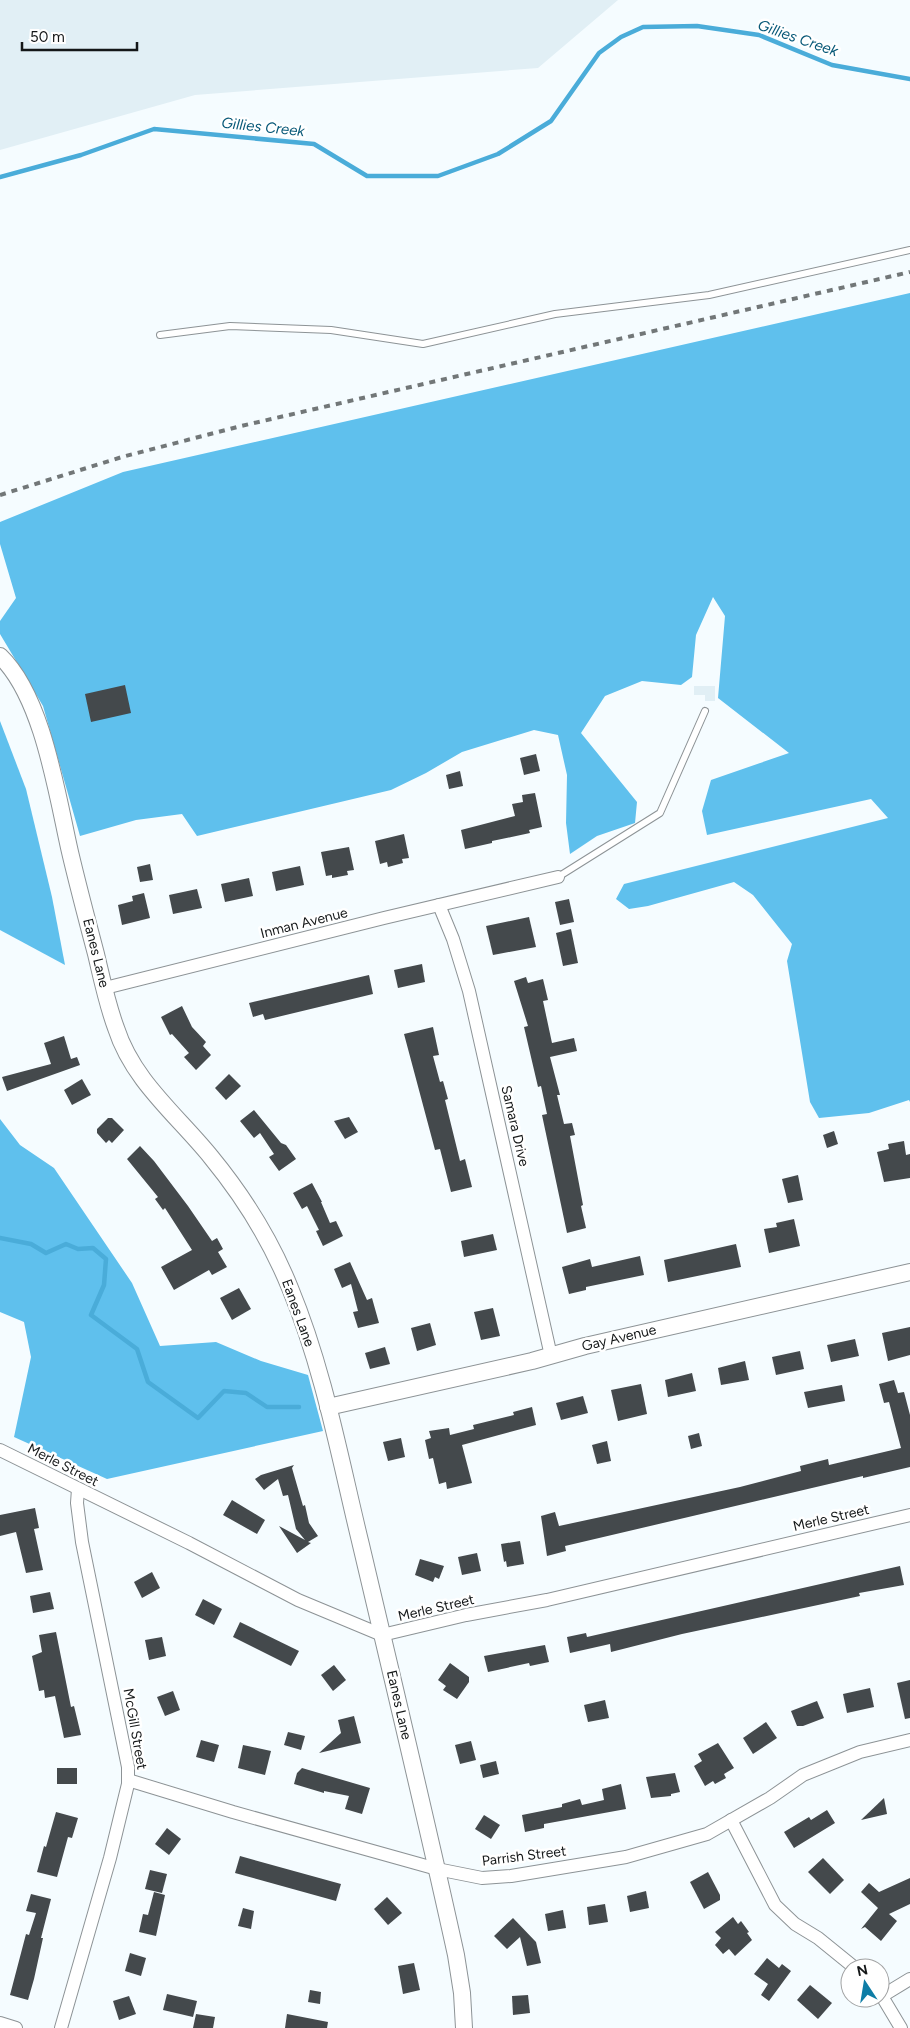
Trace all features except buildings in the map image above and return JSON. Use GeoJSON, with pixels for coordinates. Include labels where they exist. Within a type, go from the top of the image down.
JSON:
{"type":"FeatureCollection","features":[{"type":"Feature","properties":{"kind":"street","name":"Eanes Lane"},"geometry":{"type":"LineString","coordinates":[[0,656],[7,663],[26,693],[50,760],[70,851],[104,988],[115,1028],[129,1061],[147,1086],[209,1154],[231,1182],[269,1243],[290,1288],[311,1347],[328,1408],[437,1870],[456,1955],[462,1993],[464,2028]]}},
{"type":"Feature","properties":{"kind":"street","name":"Inman Avenue"},"geometry":{"type":"LineString","coordinates":[[104,988],[439,905],[558,878]]}},
{"type":"Feature","properties":{"kind":"street","name":"Samara Drive"},"geometry":{"type":"LineString","coordinates":[[439,905],[453,939],[469,991],[551,1356]]}},
{"type":"Feature","properties":{"kind":"street","name":"Gay Avenue"},"geometry":{"type":"LineString","coordinates":[[328,1408],[551,1356],[585,1346],[910,1272]]}},
{"type":"Feature","properties":{"kind":"street","name":"Merle Street"},"geometry":{"type":"LineString","coordinates":[[0,1450],[78,1490],[190,1543],[298,1600],[382,1635],[466,1615],[547,1600],[910,1515]]}},
{"type":"Feature","properties":{"kind":"street","name":"McGill Street"},"geometry":{"type":"LineString","coordinates":[[61,2028],[110,1858],[128,1780],[128,1767],[82,1542],[76,1503],[78,1490]]}},
{"type":"Feature","properties":{"kind":"street","name":"Parrish Street"},"geometry":{"type":"LineString","coordinates":[[128,1780],[437,1870],[482,1878],[511,1876],[626,1857],[707,1834],[770,1798],[802,1775],[860,1752],[910,1740]]}},
{"type":"Feature","properties":{"kind":"street"},"geometry":{"type":"LineString","coordinates":[[731,1820],[775,1905],[795,1924],[818,1938],[843,1958]]}},
{"type":"Feature","properties":{"kind":"street"},"geometry":{"type":"LineString","coordinates":[[890,1990],[910,1979]]}},
{"type":"Feature","properties":{"kind":"street"},"geometry":{"type":"LineString","coordinates":[[889,2008],[901,2028]]}},
{"type":"Feature","properties":{"kind":"street"},"geometry":{"type":"LineString","coordinates":[[0,2023],[16,2028]]}},
{"type":"Feature","properties":{"kind":"lane"},"geometry":{"type":"LineString","coordinates":[[160,335],[230,326],[331,330],[423,344],[556,314],[709,295],[910,250]]}},
{"type":"Feature","properties":{"kind":"lane"},"geometry":{"type":"LineString","coordinates":[[558,878],[660,813],[705,711]]}},
{"type":"Feature","properties":{"kind":"shaded area"},"geometry":{"type":"Polygon","coordinates":[[[0,0],[618,0],[538,68],[195,95],[0,150],[0,0]]]}},
{"type":"Feature","properties":{"kind":"shaded area"},"geometry":{"type":"Polygon","coordinates":[[[910,293],[910,1102],[909,1100],[869,1113],[819,1118],[810,1102],[787,961],[792,944],[753,895],[734,882],[648,906],[629,909],[616,899],[624,884],[888,818],[871,799],[707,835],[702,811],[711,780],[789,753],[718,698],[725,616],[713,597],[696,635],[692,677],[681,685],[642,681],[605,696],[581,733],[637,802],[635,823],[597,836],[570,854],[566,823],[567,775],[558,735],[534,730],[462,752],[426,773],[391,790],[197,836],[182,814],[136,820],[80,836],[43,706],[0,634],[0,621],[16,598],[0,544],[0,522],[123,472],[910,293]]]}},
{"type":"Feature","properties":{"kind":"shaded area"},"geometry":{"type":"Polygon","coordinates":[[[694,686],[715,686],[715,701],[705,701],[705,695],[694,695],[694,686]]]}},
{"type":"Feature","properties":{"kind":"shaded area"},"geometry":{"type":"Polygon","coordinates":[[[0,721],[26,789],[52,897],[65,965],[0,930],[0,721]]]}},
{"type":"Feature","properties":{"kind":"shaded area"},"geometry":{"type":"Polygon","coordinates":[[[0,1119],[20,1145],[54,1168],[132,1283],[160,1346],[216,1342],[261,1361],[308,1375],[323,1431],[107,1479],[14,1437],[31,1357],[24,1322],[0,1312],[0,1119]]]}},
{"type":"Feature","properties":{"kind":"waterway","name":"Gillies Creek"},"geometry":{"type":"LineString","coordinates":[[0,177],[81,155],[154,129],[314,144],[367,176],[438,176],[498,154],[551,121],[599,53],[621,37],[643,27],[697,26],[759,35],[832,65],[910,79]]}},
{"type":"Feature","properties":{"kind":"waterway"},"geometry":{"type":"LineString","coordinates":[[0,1238],[31,1244],[46,1253],[66,1244],[78,1249],[93,1248],[106,1259],[104,1285],[91,1315],[137,1349],[148,1382],[198,1418],[224,1391],[246,1393],[267,1407],[299,1407]]}},
{"type":"Feature","properties":{"kind":"railway"},"geometry":{"type":"LineString","coordinates":[[0,495],[122,457],[241,426],[910,272]]}}]}
